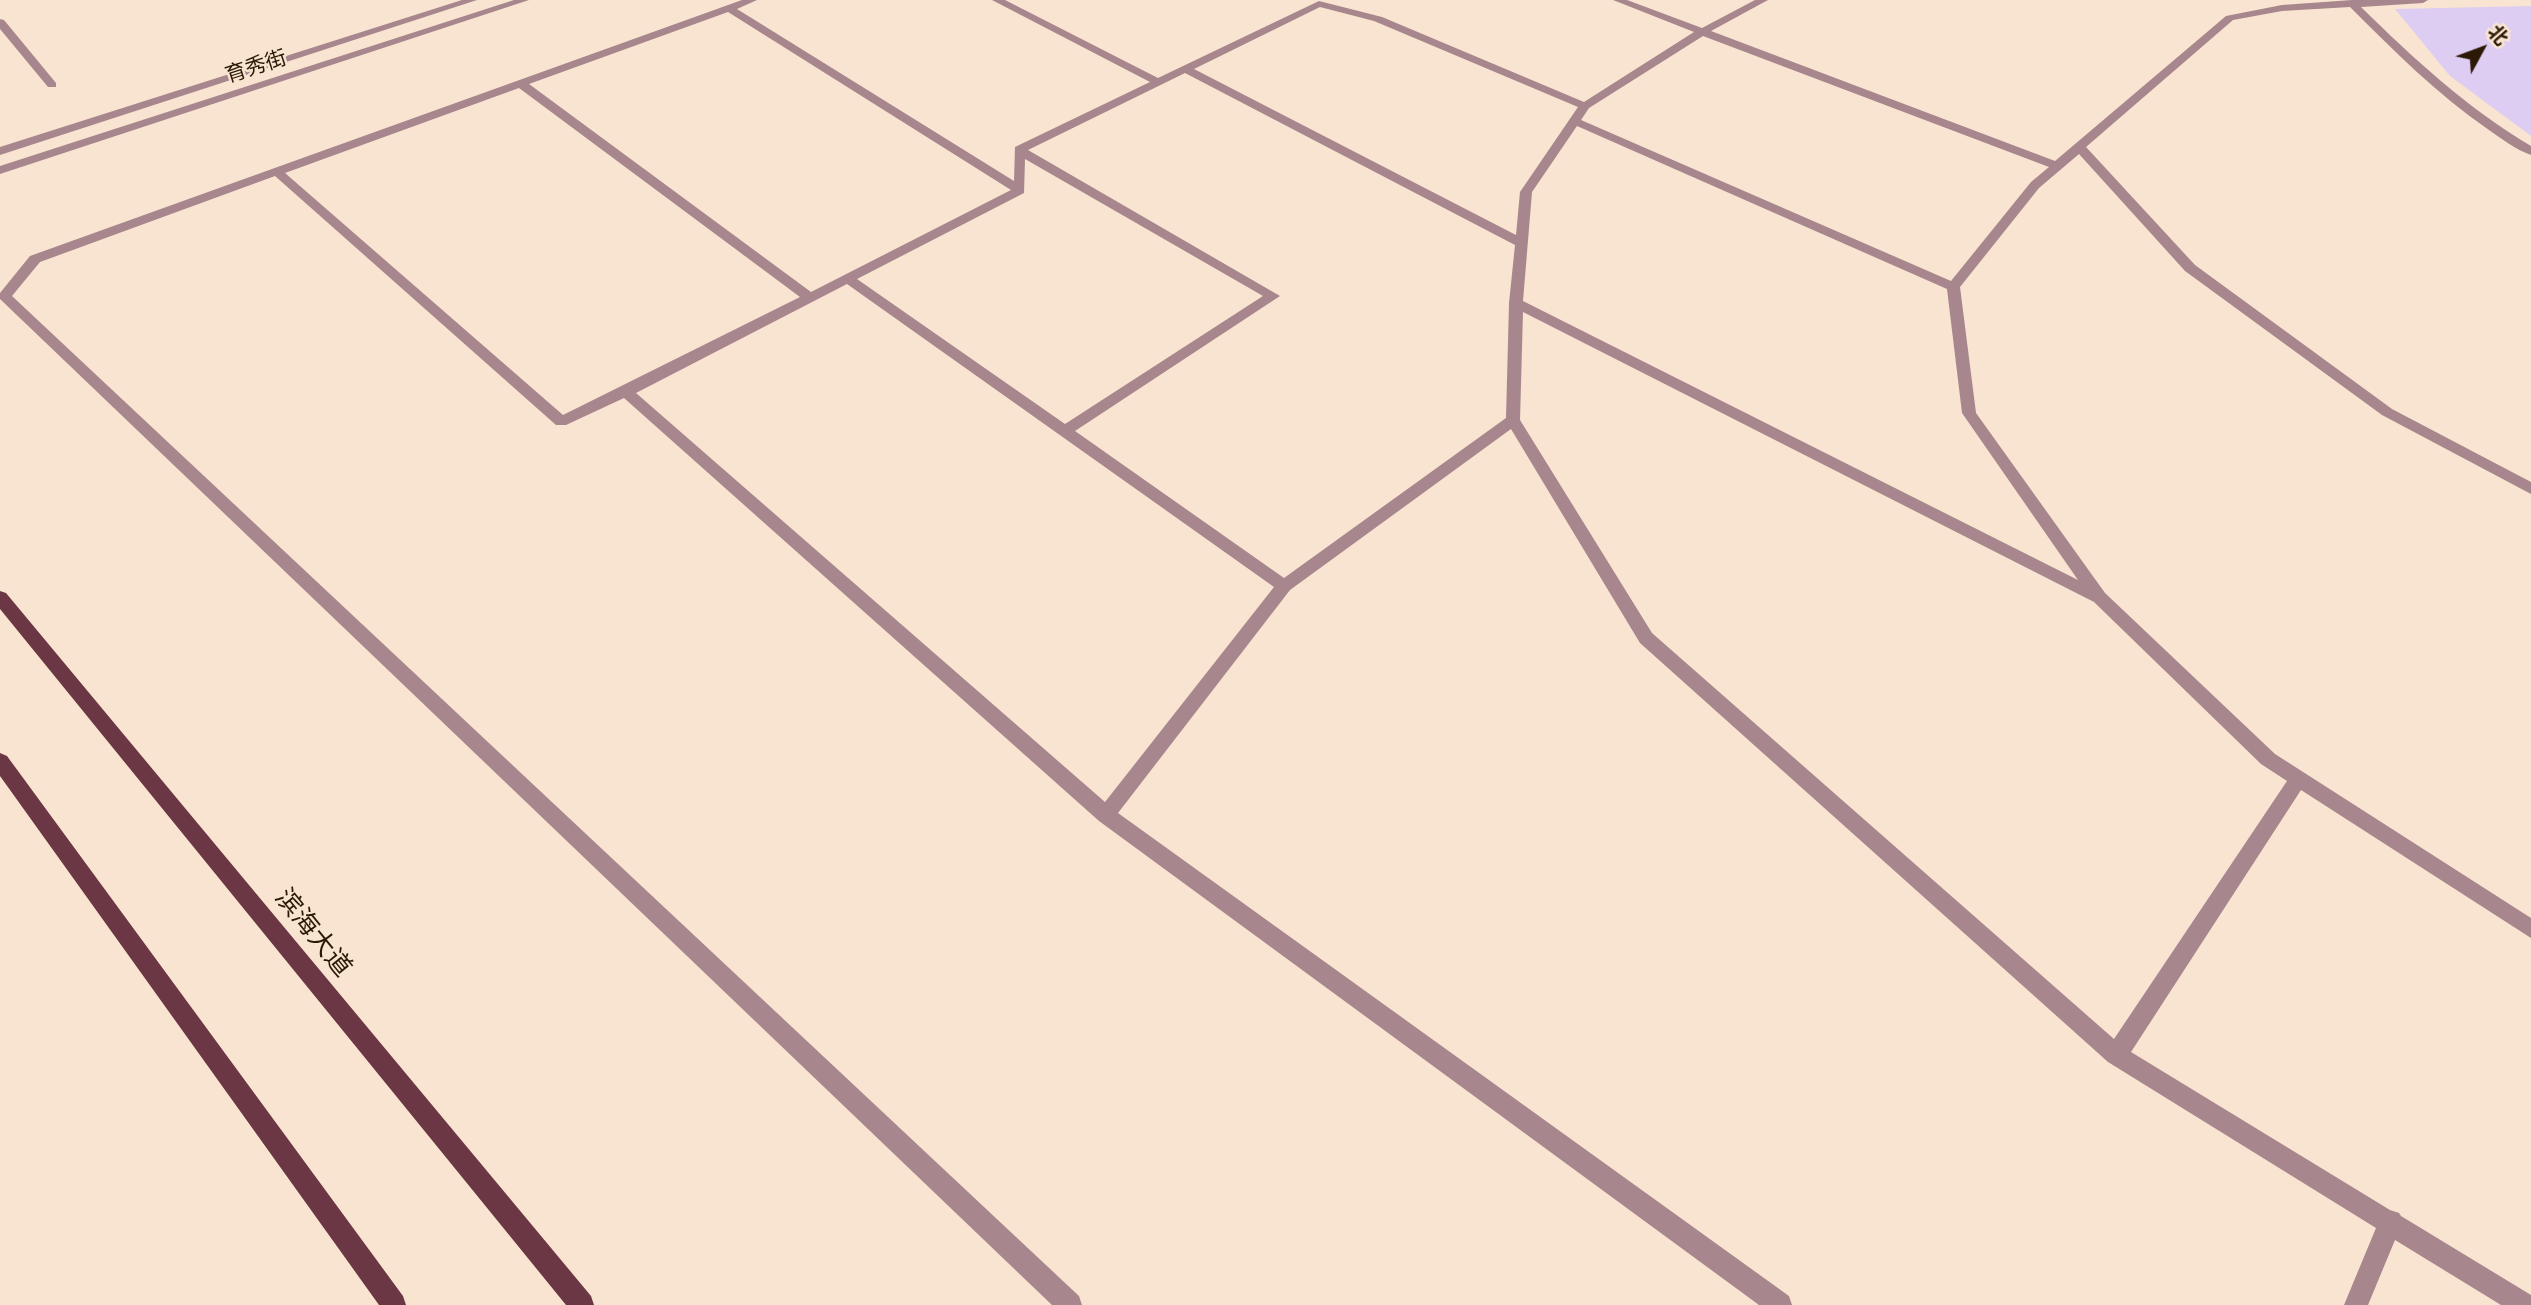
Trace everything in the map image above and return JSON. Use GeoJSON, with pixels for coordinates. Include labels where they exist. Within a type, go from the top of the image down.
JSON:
{"type":"FeatureCollection","features":[{"type":"Feature","properties":{"kind":"main road","name":"滨海大道"},"geometry":{"type":"LineString","coordinates":[[0,597],[582,1305]]}},
{"type":"Feature","properties":{"kind":"main road"},"geometry":{"type":"LineString","coordinates":[[0,761],[394,1305]]}},
{"type":"Feature","properties":{"kind":"street","name":"育秀街"},"geometry":{"type":"LineString","coordinates":[[0,151],[472,0]]}},
{"type":"Feature","properties":{"kind":"street","name":"育秀街"},"geometry":{"type":"LineString","coordinates":[[0,170],[524,0]]}},
{"type":"Feature","properties":{"kind":"street"},"geometry":{"type":"LineString","coordinates":[[752,0],[35,259],[5,296],[1070,1305]]}},
{"type":"Feature","properties":{"kind":"street"},"geometry":{"type":"LineString","coordinates":[[997,0],[1158,82]]}},
{"type":"Feature","properties":{"kind":"street"},"geometry":{"type":"LineString","coordinates":[[1618,0],[2057,166]]}},
{"type":"Feature","properties":{"kind":"street"},"geometry":{"type":"LineString","coordinates":[[1763,0],[1702,32],[1580,113],[1526,192],[1516,303],[1513,420],[1646,638],[2116,1055],[2524,1305]]}},
{"type":"Feature","properties":{"kind":"street"},"geometry":{"type":"LineString","coordinates":[[2293,0],[2311,6]]}},
{"type":"Feature","properties":{"kind":"street"},"geometry":{"type":"LineString","coordinates":[[2423,0],[2281,8],[2230,18],[2035,185],[1953,288],[1969,413],[2099,597],[2268,759],[2531,929]]}},
{"type":"Feature","properties":{"kind":"street"},"geometry":{"type":"LineString","coordinates":[[1019,150],[1315,2],[1378,19],[1953,288]]}},
{"type":"Feature","properties":{"kind":"street"},"geometry":{"type":"LineString","coordinates":[[2351,3],[2413,65],[2508,139],[2531,151]]}},
{"type":"Feature","properties":{"kind":"street"},"geometry":{"type":"LineString","coordinates":[[728,8],[1020,190]]}},
{"type":"Feature","properties":{"kind":"street"},"geometry":{"type":"LineString","coordinates":[[0,22],[52,85]]}},
{"type":"Feature","properties":{"kind":"street"},"geometry":{"type":"LineString","coordinates":[[1185,69],[1523,244]]}},
{"type":"Feature","properties":{"kind":"street"},"geometry":{"type":"LineString","coordinates":[[520,83],[809,297]]}},
{"type":"Feature","properties":{"kind":"street"},"geometry":{"type":"LineString","coordinates":[[2079,147],[2190,268],[2387,412],[2531,489]]}},
{"type":"Feature","properties":{"kind":"street"},"geometry":{"type":"LineString","coordinates":[[1019,150],[1020,190]]}},
{"type":"Feature","properties":{"kind":"street"},"geometry":{"type":"LineString","coordinates":[[1019,150],[1273,296],[1063,432]]}},
{"type":"Feature","properties":{"kind":"street"},"geometry":{"type":"LineString","coordinates":[[276,171],[561,422],[626,392],[1020,190]]}},
{"type":"Feature","properties":{"kind":"street"},"geometry":{"type":"LineString","coordinates":[[846,278],[1284,586]]}},
{"type":"Feature","properties":{"kind":"street"},"geometry":{"type":"LineString","coordinates":[[1516,303],[2099,597]]}},
{"type":"Feature","properties":{"kind":"street"},"geometry":{"type":"LineString","coordinates":[[626,392],[1107,816],[1780,1305]]}},
{"type":"Feature","properties":{"kind":"street"},"geometry":{"type":"LineString","coordinates":[[1107,816],[1284,586],[1513,420]]}},
{"type":"Feature","properties":{"kind":"street"},"geometry":{"type":"LineString","coordinates":[[2116,1055],[2298,779]]}},
{"type":"Feature","properties":{"kind":"street"},"geometry":{"type":"LineString","coordinates":[[2356,1305],[2391,1222]]}},
{"type":"Feature","properties":{"kind":"shaded area"},"geometry":{"type":"Polygon","coordinates":[[[2531,6],[2531,136],[2450,76],[2395,9],[2531,6]]]}}]}
